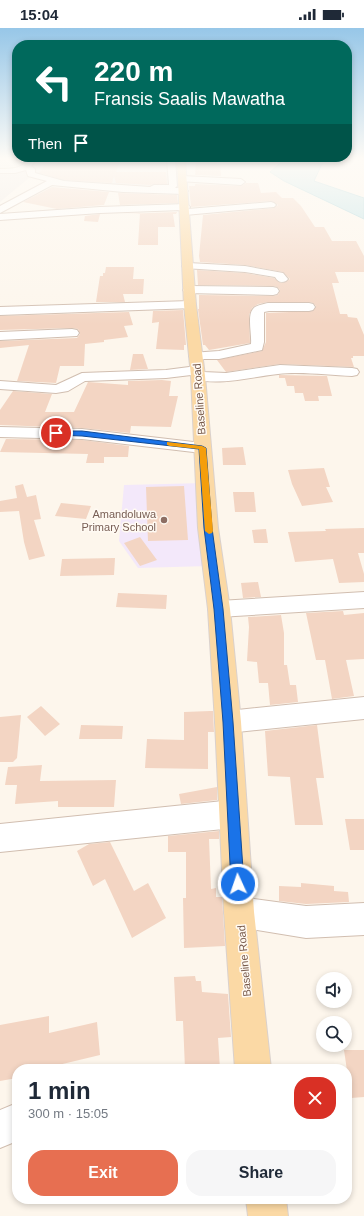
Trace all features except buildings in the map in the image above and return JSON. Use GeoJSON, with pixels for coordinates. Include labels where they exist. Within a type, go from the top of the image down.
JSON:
{"type":"FeatureCollection","features":[{"type":"Feature","properties":{"kind":"main road","name":"Baseline Road"},"geometry":{"type":"LineString","coordinates":[[185,214],[208,528],[219,609],[228,722],[239,912],[253,1064]]}},
{"type":"Feature","properties":{"kind":"main road"},"geometry":{"type":"LineString","coordinates":[[267,1204],[268,1216]]}},
{"type":"Feature","properties":{"kind":"street"},"geometry":{"type":"LineString","coordinates":[[0,217],[37,214]]}},
{"type":"Feature","properties":{"kind":"street"},"geometry":{"type":"LineString","coordinates":[[188,266],[231,268],[268,272],[279,275],[282,279]]}},
{"type":"Feature","properties":{"kind":"street"},"geometry":{"type":"LineString","coordinates":[[0,311],[272,291]]}},
{"type":"Feature","properties":{"kind":"street"},"geometry":{"type":"LineString","coordinates":[[0,385],[56,389],[63,388],[82,377],[166,374],[197,368],[219,355],[257,347],[259,339],[256,315],[258,310],[268,307],[309,307]]}},
{"type":"Feature","properties":{"kind":"street"},"geometry":{"type":"LineString","coordinates":[[0,336],[72,333]]}},
{"type":"Feature","properties":{"kind":"street"},"geometry":{"type":"LineString","coordinates":[[197,368],[226,376],[280,369],[352,372]]}},
{"type":"Feature","properties":{"kind":"street"},"geometry":{"type":"LineString","coordinates":[[0,432],[82,434],[202,448]]}},
{"type":"Feature","properties":{"kind":"street"},"geometry":{"type":"LineString","coordinates":[[219,609],[364,600]]}},
{"type":"Feature","properties":{"kind":"street"},"geometry":{"type":"LineString","coordinates":[[228,722],[364,708]]}},
{"type":"Feature","properties":{"kind":"street"},"geometry":{"type":"LineString","coordinates":[[0,838],[233,814]]}},
{"type":"Feature","properties":{"kind":"street"},"geometry":{"type":"LineString","coordinates":[[239,912],[306,922],[364,918]]}},
{"type":"Feature","properties":{"kind":"street"},"geometry":{"type":"LineString","coordinates":[[0,1130],[12,1124]]}},
{"type":"Feature","properties":{"kind":"shaded area","name":"Amandoluwa Primary School"},"geometry":{"type":"Polygon","coordinates":[[[205,483],[209,566],[138,568],[119,541],[124,485],[205,483]]]}},
{"type":"Feature","properties":{"kind":"water"},"geometry":{"type":"Polygon","coordinates":[[[354,214],[364,214],[364,219],[354,214]]]}},
{"type":"Feature","properties":{"kind":"slow traffic"},"geometry":{"type":"LineString","coordinates":[[170,444],[202,448],[209,531]]}},
{"type":"Feature","properties":{"kind":"place","name":"Amandoluwa Primary School"},"geometry":{"type":"Point","coordinates":[164,520]}},
{"type":"Feature","properties":{"kind":"route"},"geometry":{"type":"LineString","coordinates":[[56,433],[82,434],[202,448],[208,528],[219,609],[238,884]]}}]}
